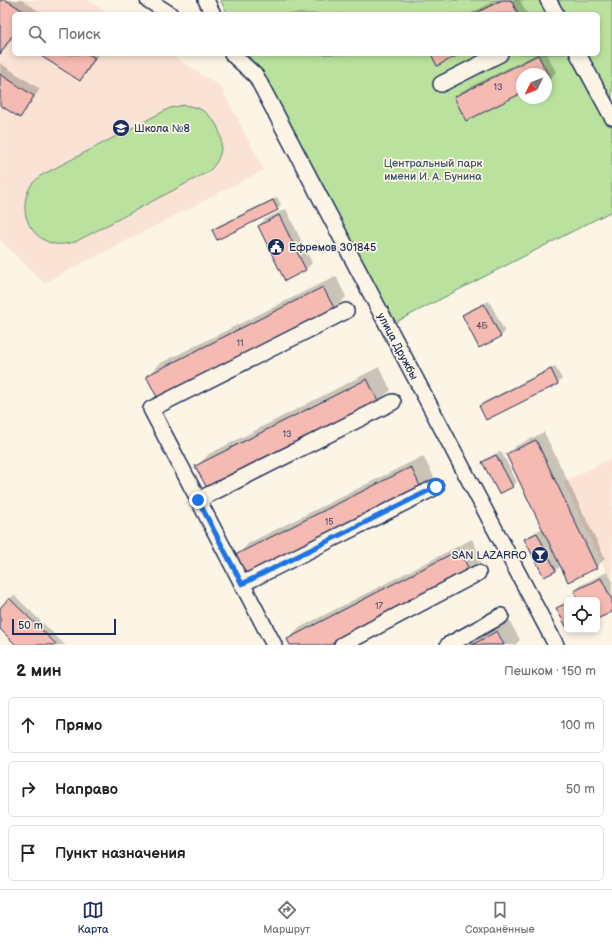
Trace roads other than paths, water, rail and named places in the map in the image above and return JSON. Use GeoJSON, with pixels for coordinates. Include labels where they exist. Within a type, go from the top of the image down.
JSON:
{"type":"FeatureCollection","features":[{"type":"Feature","properties":{"kind":"street"},"geometry":{"type":"LineString","coordinates":[[148,0],[167,12]]}},
{"type":"Feature","properties":{"kind":"street"},"geometry":{"type":"LineString","coordinates":[[206,0],[212,12]]}},
{"type":"Feature","properties":{"kind":"street"},"geometry":{"type":"LineString","coordinates":[[548,0],[555,12]]}},
{"type":"Feature","properties":{"kind":"street","name":"улица Дружбы"},"geometry":{"type":"LineString","coordinates":[[235,56],[256,76],[556,645]]}},
{"type":"Feature","properties":{"kind":"street"},"geometry":{"type":"LineString","coordinates":[[441,84],[496,56]]}},
{"type":"Feature","properties":{"kind":"street"},"geometry":{"type":"LineString","coordinates":[[579,56],[612,117]]}},
{"type":"Feature","properties":{"kind":"street"},"geometry":{"type":"LineString","coordinates":[[274,645],[152,410],[346,310]]}},
{"type":"Feature","properties":{"kind":"street"},"geometry":{"type":"LineString","coordinates":[[198,500],[393,402]]}},
{"type":"Feature","properties":{"kind":"street"},"geometry":{"type":"LineString","coordinates":[[242,584],[436,487]]}},
{"type":"Feature","properties":{"kind":"street"},"geometry":{"type":"LineString","coordinates":[[342,645],[478,573]]}},
{"type":"Feature","properties":{"kind":"street"},"geometry":{"type":"LineString","coordinates":[[448,645],[501,616]]}},
{"type":"Feature","properties":{"kind":"place","name":"Школа №8"},"geometry":{"type":"Point","coordinates":[121,128]}},
{"type":"Feature","properties":{"kind":"place","name":"Ефремов 301845"},"geometry":{"type":"Point","coordinates":[276,247]}},
{"type":"Feature","properties":{"kind":"place","name":"SAN LAZARRO"},"geometry":{"type":"Point","coordinates":[540,555]}},
{"type":"Feature","properties":{"kind":"park label","name":"Центральный парк имени И. А. Бунина"},"geometry":{"type":"Point","coordinates":[433,169]}}]}
